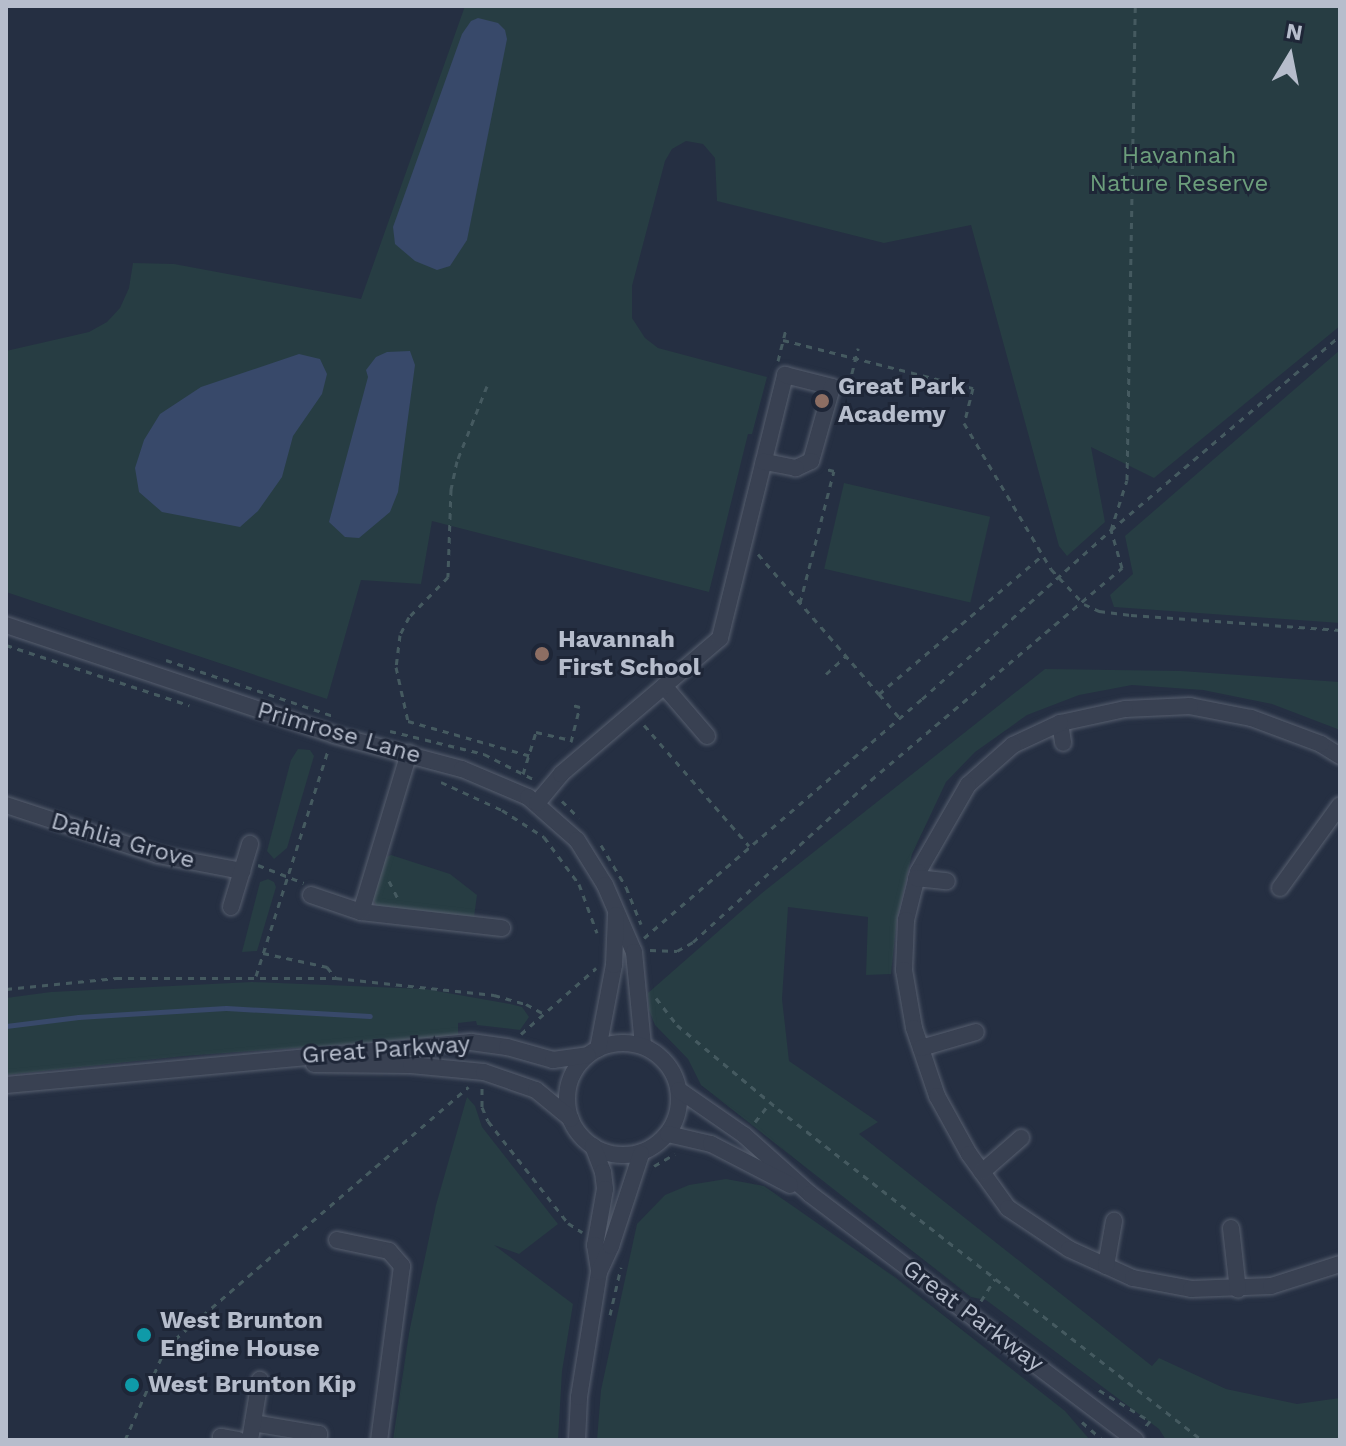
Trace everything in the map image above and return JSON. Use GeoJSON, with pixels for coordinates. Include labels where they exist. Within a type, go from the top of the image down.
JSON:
{"type":"FeatureCollection","features":[{"type":"Feature","properties":{"kind":"street"},"geometry":{"type":"LineString","coordinates":[[526,797],[561,774],[720,638],[785,375],[832,387],[814,456],[807,464],[785,468],[764,462]]}},
{"type":"Feature","properties":{"kind":"street"},"geometry":{"type":"LineString","coordinates":[[6,643],[8,626]]}},
{"type":"Feature","properties":{"kind":"street","name":"Primrose Lane"},"geometry":{"type":"LineString","coordinates":[[8,626],[334,735],[462,769],[526,797],[577,840],[605,885],[634,952],[643,1046]]}},
{"type":"Feature","properties":{"kind":"street"},"geometry":{"type":"LineString","coordinates":[[664,686],[707,736]]}},
{"type":"Feature","properties":{"kind":"street"},"geometry":{"type":"LineString","coordinates":[[1340,756],[1321,744],[1262,722],[1190,706],[1125,709],[1060,723],[1013,745],[968,785],[916,878],[906,920],[904,970],[921,1048],[937,1096],[982,1172],[1008,1208],[1069,1249],[1133,1278],[1191,1289],[1238,1290],[1271,1286],[1340,1264]]}},
{"type":"Feature","properties":{"kind":"street"},"geometry":{"type":"LineString","coordinates":[[1060,723],[1063,743]]}},
{"type":"Feature","properties":{"kind":"street"},"geometry":{"type":"LineString","coordinates":[[361,912],[409,753]]}},
{"type":"Feature","properties":{"kind":"street","name":"Dahlia Grove"},"geometry":{"type":"LineString","coordinates":[[6,805],[158,855],[243,867]]}},
{"type":"Feature","properties":{"kind":"street"},"geometry":{"type":"LineString","coordinates":[[1280,888],[1340,805]]}},
{"type":"Feature","properties":{"kind":"street"},"geometry":{"type":"LineString","coordinates":[[231,907],[250,844]]}},
{"type":"Feature","properties":{"kind":"street"},"geometry":{"type":"LineString","coordinates":[[916,878],[947,881]]}},
{"type":"Feature","properties":{"kind":"street"},"geometry":{"type":"LineString","coordinates":[[311,895],[361,912],[502,928]]}},
{"type":"Feature","properties":{"kind":"street","name":"Primrose Lane"},"geometry":{"type":"LineString","coordinates":[[593,1052],[614,965],[616,915]]}},
{"type":"Feature","properties":{"kind":"street"},"geometry":{"type":"LineString","coordinates":[[453,941],[455,923]]}},
{"type":"Feature","properties":{"kind":"street"},"geometry":{"type":"LineString","coordinates":[[921,1048],[976,1032]]}},
{"type":"Feature","properties":{"kind":"street","name":"Great Parkway"},"geometry":{"type":"LineString","coordinates":[[6,1085],[471,1042],[507,1047],[553,1060],[620,1043],[643,1046],[670,1068],[679,1090],[744,1135],[810,1194],[1135,1440]]}},
{"type":"Feature","properties":{"kind":"street"},"geometry":{"type":"LineString","coordinates":[[571,1119],[569,1084],[593,1052]]}},
{"type":"Feature","properties":{"kind":"street","name":"Great Parkway"},"geometry":{"type":"LineString","coordinates":[[230,1062],[411,1065],[484,1072],[536,1090],[571,1119],[593,1146]]}},
{"type":"Feature","properties":{"kind":"street"},"geometry":{"type":"LineString","coordinates":[[593,1146],[615,1155],[641,1154],[668,1134],[678,1113],[679,1090]]}},
{"type":"Feature","properties":{"kind":"street","name":"Great Parkway"},"geometry":{"type":"LineString","coordinates":[[668,1134],[711,1144],[810,1194]]}},
{"type":"Feature","properties":{"kind":"street"},"geometry":{"type":"LineString","coordinates":[[982,1172],[1021,1138]]}},
{"type":"Feature","properties":{"kind":"street"},"geometry":{"type":"LineString","coordinates":[[593,1146],[603,1172],[605,1189],[595,1245],[599,1272]]}},
{"type":"Feature","properties":{"kind":"street"},"geometry":{"type":"LineString","coordinates":[[577,1440],[579,1397],[599,1272],[611,1246],[641,1154]]}},
{"type":"Feature","properties":{"kind":"street"},"geometry":{"type":"LineString","coordinates":[[1106,1266],[1114,1221]]}},
{"type":"Feature","properties":{"kind":"street"},"geometry":{"type":"LineString","coordinates":[[1231,1228],[1238,1290]]}},
{"type":"Feature","properties":{"kind":"street"},"geometry":{"type":"LineString","coordinates":[[337,1240],[389,1251],[398,1258],[404,1273],[379,1440]]}},
{"type":"Feature","properties":{"kind":"street"},"geometry":{"type":"LineString","coordinates":[[250,1440],[260,1380]]}},
{"type":"Feature","properties":{"kind":"street"},"geometry":{"type":"LineString","coordinates":[[253,1423],[319,1434],[318,1440]]}},
{"type":"Feature","properties":{"kind":"street"},"geometry":{"type":"LineString","coordinates":[[221,1440],[238,1440]]}},
{"type":"Feature","properties":{"kind":"path"},"geometry":{"type":"LineString","coordinates":[[647,963],[645,949],[677,951],[693,942],[871,780],[1084,604],[1122,568],[1111,530],[1127,480],[1135,6]]}},
{"type":"Feature","properties":{"kind":"path"},"geometry":{"type":"LineString","coordinates":[[775,371],[786,330]]}},
{"type":"Feature","properties":{"kind":"path"},"geometry":{"type":"LineString","coordinates":[[644,938],[900,718],[1111,530],[1340,336]]}},
{"type":"Feature","properties":{"kind":"path"},"geometry":{"type":"LineString","coordinates":[[783,340],[973,388],[964,423],[1043,555],[1084,604],[1099,611],[1131,615],[1340,630]]}},
{"type":"Feature","properties":{"kind":"path"},"geometry":{"type":"LineString","coordinates":[[487,386],[457,461],[451,489],[448,577],[409,617],[400,635],[396,667],[408,721],[531,756]]}},
{"type":"Feature","properties":{"kind":"path"},"geometry":{"type":"LineString","coordinates":[[800,603],[834,471],[807,464]]}},
{"type":"Feature","properties":{"kind":"path"},"geometry":{"type":"LineString","coordinates":[[743,543],[750,545],[900,718]]}},
{"type":"Feature","properties":{"kind":"path"},"geometry":{"type":"LineString","coordinates":[[879,694],[1043,555]]}},
{"type":"Feature","properties":{"kind":"path"},"geometry":{"type":"LineString","coordinates":[[826,674],[846,656]]}},
{"type":"Feature","properties":{"kind":"path"},"geometry":{"type":"LineString","coordinates":[[572,705],[580,707],[569,750],[581,740]]}},
{"type":"Feature","properties":{"kind":"path"},"geometry":{"type":"LineString","coordinates":[[633,713],[749,846]]}},
{"type":"Feature","properties":{"kind":"path"},"geometry":{"type":"LineString","coordinates":[[526,797],[536,732],[572,740]]}},
{"type":"Feature","properties":{"kind":"path","name":"Primrose Lane"},"geometry":{"type":"LineString","coordinates":[[289,877],[329,750],[341,754]]}},
{"type":"Feature","properties":{"kind":"path"},"geometry":{"type":"LineString","coordinates":[[526,797],[542,776]]}},
{"type":"Feature","properties":{"kind":"path","name":"Primrose Lane"},"geometry":{"type":"LineString","coordinates":[[440,781],[502,810],[544,837],[579,884],[598,937]]}},
{"type":"Feature","properties":{"kind":"path"},"geometry":{"type":"LineString","coordinates":[[377,859],[407,917]]}},
{"type":"Feature","properties":{"kind":"path"},"geometry":{"type":"LineString","coordinates":[[243,867],[289,877],[314,887],[311,895]]}},
{"type":"Feature","properties":{"kind":"path"},"geometry":{"type":"LineString","coordinates":[[255,977],[289,877]]}},
{"type":"Feature","properties":{"kind":"path"},"geometry":{"type":"LineString","coordinates":[[262,953],[327,967],[336,978]]}},
{"type":"Feature","properties":{"kind":"path"},"geometry":{"type":"LineString","coordinates":[[509,1031],[522,1034],[600,964]]}},
{"type":"Feature","properties":{"kind":"path"},"geometry":{"type":"LineString","coordinates":[[6,989],[116,978],[336,978],[494,995],[526,1004],[544,1014]]}},
{"type":"Feature","properties":{"kind":"path"},"geometry":{"type":"LineString","coordinates":[[651,987],[677,1025],[1202,1440]]}},
{"type":"Feature","properties":{"kind":"path"},"geometry":{"type":"LineString","coordinates":[[125,1440],[166,1347],[469,1086]]}},
{"type":"Feature","properties":{"kind":"path"},"geometry":{"type":"LineString","coordinates":[[482,1088],[482,1107],[488,1121],[568,1223],[587,1235]]}},
{"type":"Feature","properties":{"kind":"path"},"geometry":{"type":"LineString","coordinates":[[648,1176],[668,1156],[684,1151]]}},
{"type":"Feature","properties":{"kind":"path"},"geometry":{"type":"LineString","coordinates":[[608,1327],[624,1253]]}},
{"type":"Feature","properties":{"kind":"path"},"geometry":{"type":"LineString","coordinates":[[992,1310],[979,1300],[995,1279]]}},
{"type":"Feature","properties":{"kind":"path"},"geometry":{"type":"LineString","coordinates":[[1092,1387],[1150,1421],[1135,1440]]}},
{"type":"Feature","properties":{"kind":"path"},"geometry":{"type":"LineString","coordinates":[[1078,1418],[1103,1440]]}},
{"type":"Feature","properties":{"kind":"green space","name":"Havannah Nature Reserve"},"geometry":{"type":"Polygon","coordinates":[[[465,6],[1340,6],[1340,326],[1154,478],[1091,447],[1105,522],[1067,556],[1059,546],[971,225],[884,243],[717,201],[715,158],[703,144],[686,141],[672,149],[665,161],[632,286],[632,318],[645,338],[658,348],[767,377],[752,434],[748,434],[709,592],[432,521],[421,584],[361,580],[327,699],[6,592],[6,351],[89,332],[107,322],[120,308],[129,288],[133,263],[174,264],[361,299],[465,6]]]}},
{"type":"Feature","properties":{"kind":"green space"},"geometry":{"type":"Polygon","coordinates":[[[1340,350],[1340,623],[1114,607],[1110,595],[1133,574],[1125,536],[1340,350]]]}},
{"type":"Feature","properties":{"kind":"green space"},"geometry":{"type":"Polygon","coordinates":[[[844,483],[990,517],[970,602],[824,569],[844,483]]]}},
{"type":"Feature","properties":{"kind":"green space"},"geometry":{"type":"Polygon","coordinates":[[[1045,669],[1181,671],[1340,682],[1340,730],[1272,704],[1203,690],[1132,685],[1079,695],[1027,715],[975,752],[946,782],[912,854],[897,919],[891,974],[866,975],[868,917],[788,907],[782,999],[789,1061],[878,1122],[859,1134],[1152,1366],[1159,1358],[1226,1389],[1297,1404],[1340,1398],[1340,1440],[1166,1440],[1159,1429],[986,1300],[971,1297],[701,1085],[688,1059],[655,1025],[649,1010],[648,993],[762,893],[1045,669]]]}},
{"type":"Feature","properties":{"kind":"green space"},"geometry":{"type":"Polygon","coordinates":[[[298,749],[310,750],[314,756],[287,848],[274,859],[267,851],[291,760],[298,749]]]}},
{"type":"Feature","properties":{"kind":"green space"},"geometry":{"type":"Polygon","coordinates":[[[391,855],[450,874],[477,895],[474,917],[377,908],[373,899],[386,857],[391,855]]]}},
{"type":"Feature","properties":{"kind":"green space"},"geometry":{"type":"Polygon","coordinates":[[[268,879],[276,887],[257,951],[242,952],[260,882],[268,879]]]}},
{"type":"Feature","properties":{"kind":"green space"},"geometry":{"type":"Polygon","coordinates":[[[252,982],[425,989],[522,1007],[529,1017],[520,1030],[477,1025],[476,1021],[458,1023],[458,1035],[184,1056],[6,1075],[6,998],[51,992],[252,982]]]}},
{"type":"Feature","properties":{"kind":"green space"},"geometry":{"type":"Polygon","coordinates":[[[467,1097],[475,1106],[482,1127],[558,1224],[519,1254],[494,1245],[573,1304],[562,1371],[558,1440],[393,1440],[409,1333],[436,1205],[467,1097]]]}},
{"type":"Feature","properties":{"kind":"green space"},"geometry":{"type":"Polygon","coordinates":[[[726,1179],[764,1186],[896,1278],[1065,1411],[1090,1440],[597,1440],[601,1390],[637,1224],[665,1195],[689,1185],[726,1179]]]}},
{"type":"Feature","properties":{"kind":"water"},"geometry":{"type":"Polygon","coordinates":[[[478,18],[498,23],[505,30],[507,39],[467,240],[450,266],[437,270],[415,261],[395,244],[393,227],[462,34],[471,21],[478,18]]]}},
{"type":"Feature","properties":{"kind":"water"},"geometry":{"type":"Polygon","coordinates":[[[410,351],[415,365],[398,492],[390,512],[359,538],[345,537],[329,522],[368,377],[366,370],[376,357],[387,352],[410,351]]]}},
{"type":"Feature","properties":{"kind":"water"},"geometry":{"type":"Polygon","coordinates":[[[299,354],[320,359],[327,374],[322,394],[293,436],[282,477],[258,511],[240,527],[162,512],[139,492],[135,468],[144,440],[160,414],[201,387],[299,354]]]}},
{"type":"Feature","properties":{"kind":"waterway"},"geometry":{"type":"LineString","coordinates":[[6,1026],[78,1017],[226,1008],[370,1016]]}},
{"type":"Feature","properties":{"kind":"place","name":"Great Park Academy"},"geometry":{"type":"Point","coordinates":[822,401]}},
{"type":"Feature","properties":{"kind":"place","name":"Havannah First School"},"geometry":{"type":"Point","coordinates":[542,654]}},
{"type":"Feature","properties":{"kind":"place","name":"West Brunton Engine House"},"geometry":{"type":"Point","coordinates":[144,1335]}},
{"type":"Feature","properties":{"kind":"place","name":"West Brunton Kip"},"geometry":{"type":"Point","coordinates":[132,1385]}}]}
